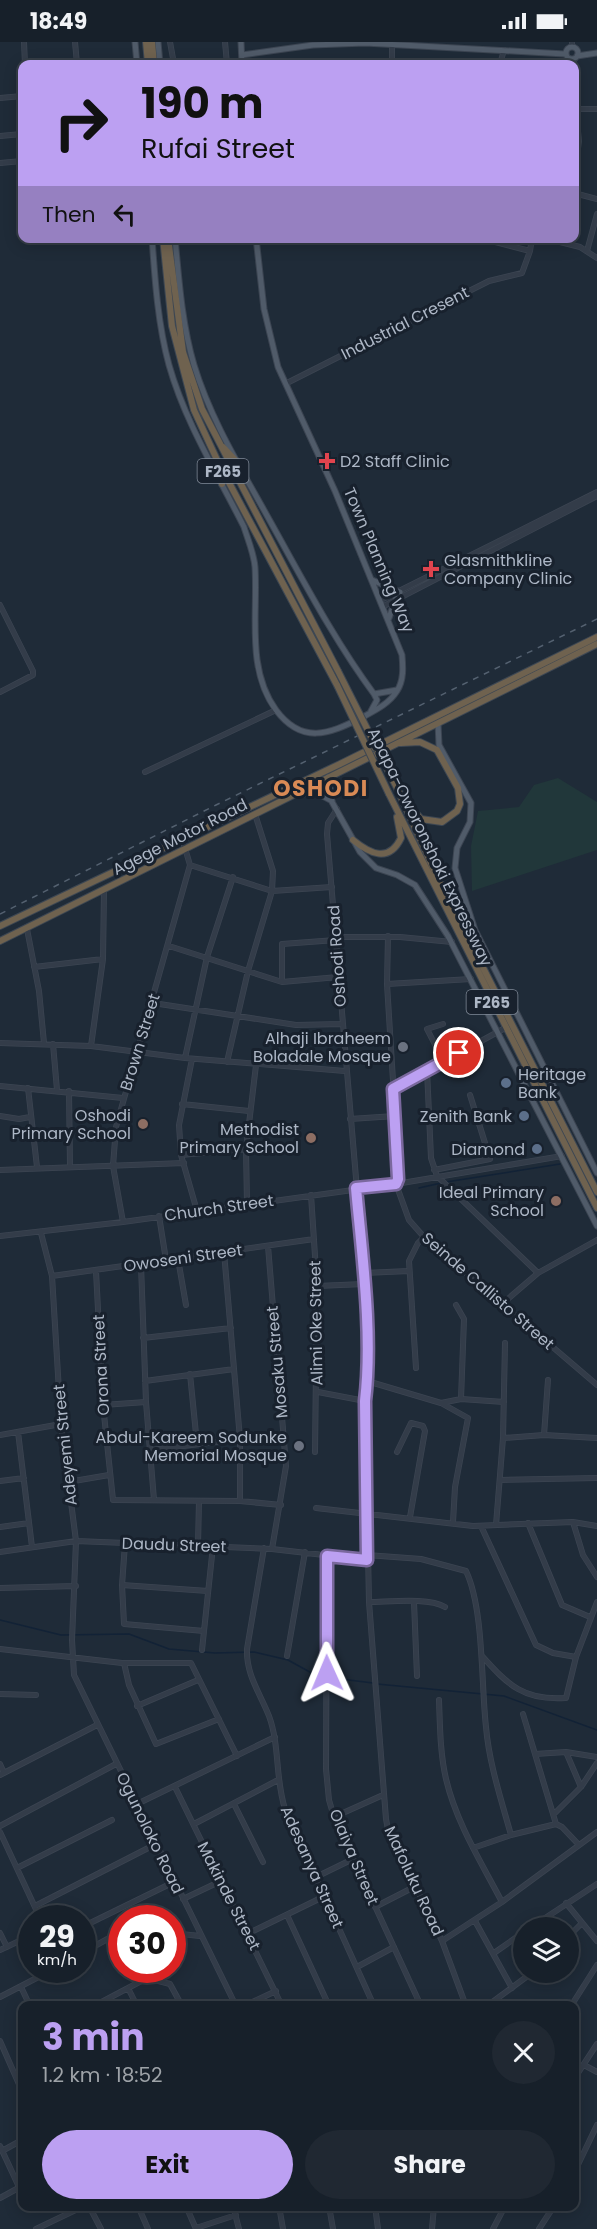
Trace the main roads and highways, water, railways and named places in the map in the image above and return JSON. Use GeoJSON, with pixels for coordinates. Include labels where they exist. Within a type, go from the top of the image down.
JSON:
{"type":"FeatureCollection","features":[{"type":"Feature","properties":{"kind":"highway"},"geometry":{"type":"LineString","coordinates":[[146,42],[148,60]]}},
{"type":"Feature","properties":{"kind":"highway"},"geometry":{"type":"LineString","coordinates":[[152,42],[154,60]]}},
{"type":"Feature","properties":{"kind":"highway","name":"Apapa-Oworonshoki Expressway"},"geometry":{"type":"LineString","coordinates":[[164,243],[172,326],[179,358],[194,410],[215,462],[232,488],[337,685],[502,1030],[597,1208]]}},
{"type":"Feature","properties":{"kind":"highway","name":"Apapa-Oworonshoki Expressway"},"geometry":{"type":"LineString","coordinates":[[169,243],[183,352],[202,409],[217,442],[338,671],[398,790],[439,880],[597,1191]]}},
{"type":"Feature","properties":{"kind":"highway"},"geometry":{"type":"LineString","coordinates":[[217,442],[237,462]]}},
{"type":"Feature","properties":{"kind":"highway"},"geometry":{"type":"LineString","coordinates":[[229,447],[233,471]]}},
{"type":"Feature","properties":{"kind":"highway"},"geometry":{"type":"LineString","coordinates":[[215,462],[232,488]]}},
{"type":"Feature","properties":{"kind":"highway"},"geometry":{"type":"LineString","coordinates":[[220,471],[222,484]]}},
{"type":"Feature","properties":{"kind":"highway","name":"Agege Motor Road"},"geometry":{"type":"LineString","coordinates":[[0,941],[399,743],[597,637]]}},
{"type":"Feature","properties":{"kind":"highway","name":"Agege Motor Road"},"geometry":{"type":"LineString","coordinates":[[0,926],[182,838],[597,644]]}},
{"type":"Feature","properties":{"kind":"highway"},"geometry":{"type":"LineString","coordinates":[[398,790],[424,820],[442,822],[453,816],[460,804],[458,788],[437,750],[420,742],[399,743]]}},
{"type":"Feature","properties":{"kind":"highway"},"geometry":{"type":"LineString","coordinates":[[353,840],[375,855],[387,854],[399,841],[399,824],[389,794]]}},
{"type":"Feature","properties":{"kind":"main road"},"geometry":{"type":"LineString","coordinates":[[135,42],[137,60]]}},
{"type":"Feature","properties":{"kind":"main road"},"geometry":{"type":"LineString","coordinates":[[158,42],[160,60]]}},
{"type":"Feature","properties":{"kind":"main road"},"geometry":{"type":"LineString","coordinates":[[241,42],[242,60]]}},
{"type":"Feature","properties":{"kind":"main road"},"geometry":{"type":"LineString","coordinates":[[242,55],[301,45],[364,43],[392,46],[426,44],[572,54],[597,53]]}},
{"type":"Feature","properties":{"kind":"main road","name":"Apapa-Oworonshoki Expressway"},"geometry":{"type":"LineString","coordinates":[[152,243],[159,308],[169,365],[188,416],[215,462],[222,484],[250,546],[255,566],[257,661],[276,710],[298,728],[320,734],[332,732],[390,700],[398,689]]}},
{"type":"Feature","properties":{"kind":"main road"},"geometry":{"type":"LineString","coordinates":[[176,243],[189,346],[209,407],[320,612],[374,694],[376,705],[368,714]]}},
{"type":"Feature","properties":{"kind":"main road","name":"Town Planning Way"},"geometry":{"type":"LineString","coordinates":[[257,243],[268,327],[278,368],[389,618],[402,655],[403,668],[398,689]]}},
{"type":"Feature","properties":{"kind":"main road"},"geometry":{"type":"LineString","coordinates":[[372,580],[400,592]]}},
{"type":"Feature","properties":{"kind":"main road"},"geometry":{"type":"LineString","coordinates":[[389,618],[396,598]]}},
{"type":"Feature","properties":{"kind":"main road"},"geometry":{"type":"LineString","coordinates":[[374,694],[398,689]]}},
{"type":"Feature","properties":{"kind":"main road","name":"Apapa-Oworonshoki Expressway"},"geometry":{"type":"LineString","coordinates":[[438,723],[439,746],[471,803],[470,822],[458,848],[455,868],[474,930],[597,1173]]}},
{"type":"Feature","properties":{"kind":"main road","name":"Apapa-Oworonshoki Expressway"},"geometry":{"type":"LineString","coordinates":[[328,777],[332,802],[364,857],[376,868],[397,875],[415,885],[452,942],[502,1030],[597,1226]]}},
{"type":"Feature","properties":{"kind":"main road"},"geometry":{"type":"LineString","coordinates":[[291,795],[317,793],[332,802]]}},
{"type":"Feature","properties":{"kind":"waterway"},"geometry":{"type":"LineString","coordinates":[[446,1182],[560,1164]]}},
{"type":"Feature","properties":{"kind":"waterway"},"geometry":{"type":"LineString","coordinates":[[419,1188],[441,1183]]}},
{"type":"Feature","properties":{"kind":"waterway"},"geometry":{"type":"LineString","coordinates":[[0,1620],[61,1635],[129,1634],[169,1649],[215,1653],[254,1652],[288,1660],[317,1676],[373,1683]]}},
{"type":"Feature","properties":{"kind":"waterway"},"geometry":{"type":"LineString","coordinates":[[377,1684],[504,1696],[597,1730]]}},
{"type":"Feature","properties":{"kind":"railway"},"geometry":{"type":"LineString","coordinates":[[0,914],[216,805],[597,619]]}},
{"type":"Feature","properties":{"kind":"place","name":"D2 Staff Clinic"},"geometry":{"type":"Point","coordinates":[327,461]}},
{"type":"Feature","properties":{"kind":"place","name":"Glasmithkline Company Clinic"},"geometry":{"type":"Point","coordinates":[431,569]}},
{"type":"Feature","properties":{"kind":"place","name":"Alhaji Ibraheem Boladale Mosque"},"geometry":{"type":"Point","coordinates":[403,1047]}},
{"type":"Feature","properties":{"kind":"place","name":"Heritage Bank"},"geometry":{"type":"Point","coordinates":[506,1083]}},
{"type":"Feature","properties":{"kind":"place","name":"Zenith Bank"},"geometry":{"type":"Point","coordinates":[524,1116]}},
{"type":"Feature","properties":{"kind":"place","name":"Oshodi Primary School"},"geometry":{"type":"Point","coordinates":[143,1124]}},
{"type":"Feature","properties":{"kind":"place","name":"Methodist Primary School"},"geometry":{"type":"Point","coordinates":[311,1138]}},
{"type":"Feature","properties":{"kind":"place","name":"Diamond"},"geometry":{"type":"Point","coordinates":[537,1149]}},
{"type":"Feature","properties":{"kind":"place","name":"Ideal Primary School"},"geometry":{"type":"Point","coordinates":[556,1201]}},
{"type":"Feature","properties":{"kind":"place","name":"Abdul-Kareem Sodunke Memorial Mosque"},"geometry":{"type":"Point","coordinates":[299,1446]}},
{"type":"Feature","properties":{"kind":"district","name":"OSHODI"},"geometry":{"type":"Point","coordinates":[321,788]}}]}
